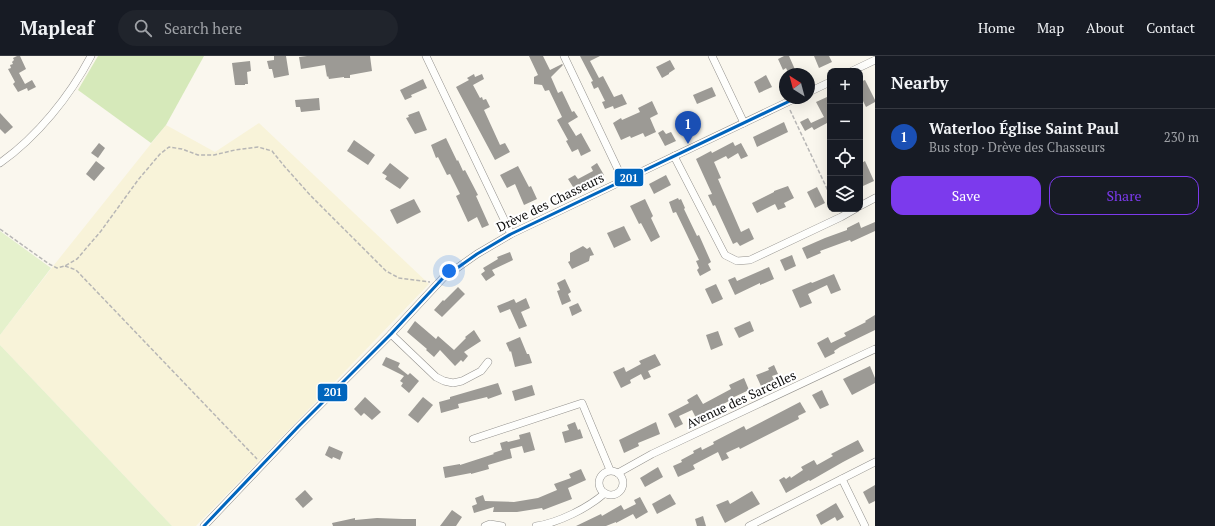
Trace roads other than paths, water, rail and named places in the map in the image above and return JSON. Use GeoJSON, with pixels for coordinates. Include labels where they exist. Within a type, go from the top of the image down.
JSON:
{"type":"FeatureCollection","features":[{"type":"Feature","properties":{"kind":"street"},"geometry":{"type":"LineString","coordinates":[[0,163],[24,143],[49,117],[70,91],[91,56]]}},
{"type":"Feature","properties":{"kind":"street"},"geometry":{"type":"LineString","coordinates":[[426,56],[511,234]]}},
{"type":"Feature","properties":{"kind":"street"},"geometry":{"type":"LineString","coordinates":[[564,56],[623,180]]}},
{"type":"Feature","properties":{"kind":"street"},"geometry":{"type":"LineString","coordinates":[[712,56],[744,122]]}},
{"type":"Feature","properties":{"kind":"street"},"geometry":{"type":"LineString","coordinates":[[858,68],[875,60]]}},
{"type":"Feature","properties":{"kind":"street"},"geometry":{"type":"LineString","coordinates":[[815,89],[827,83]]}},
{"type":"Feature","properties":{"kind":"street","name":"Drève des Chasseurs"},"geometry":{"type":"LineString","coordinates":[[204,526],[453,270],[476,254],[511,234],[784,104]]}},
{"type":"Feature","properties":{"kind":"street"},"geometry":{"type":"LineString","coordinates":[[674,156],[725,255],[737,261],[750,260],[850,212]]}},
{"type":"Feature","properties":{"kind":"street"},"geometry":{"type":"LineString","coordinates":[[863,204],[875,198]]}},
{"type":"Feature","properties":{"kind":"street"},"geometry":{"type":"LineString","coordinates":[[391,334],[436,377],[444,381],[462,381],[481,371],[488,362]]}},
{"type":"Feature","properties":{"kind":"street","name":"Avenue des Sarcelles"},"geometry":{"type":"LineString","coordinates":[[618,473],[652,454],[875,349]]}},
{"type":"Feature","properties":{"kind":"street"},"geometry":{"type":"LineString","coordinates":[[473,439],[582,403],[610,470],[618,473],[623,480],[622,487],[618,492],[610,495],[605,493],[600,488],[599,478],[610,470]]}},
{"type":"Feature","properties":{"kind":"street"},"geometry":{"type":"LineString","coordinates":[[749,526],[875,462]]}},
{"type":"Feature","properties":{"kind":"street"},"geometry":{"type":"LineString","coordinates":[[842,479],[865,526]]}},
{"type":"Feature","properties":{"kind":"street"},"geometry":{"type":"LineString","coordinates":[[536,526],[560,520],[597,500],[605,493]]}},
{"type":"Feature","properties":{"kind":"street"},"geometry":{"type":"LineString","coordinates":[[485,526],[490,524],[502,526]]}},
{"type":"Feature","properties":{"kind":"place","name":"Waterloo Église Saint Paul"},"geometry":{"type":"Point","coordinates":[688,144]}}]}
